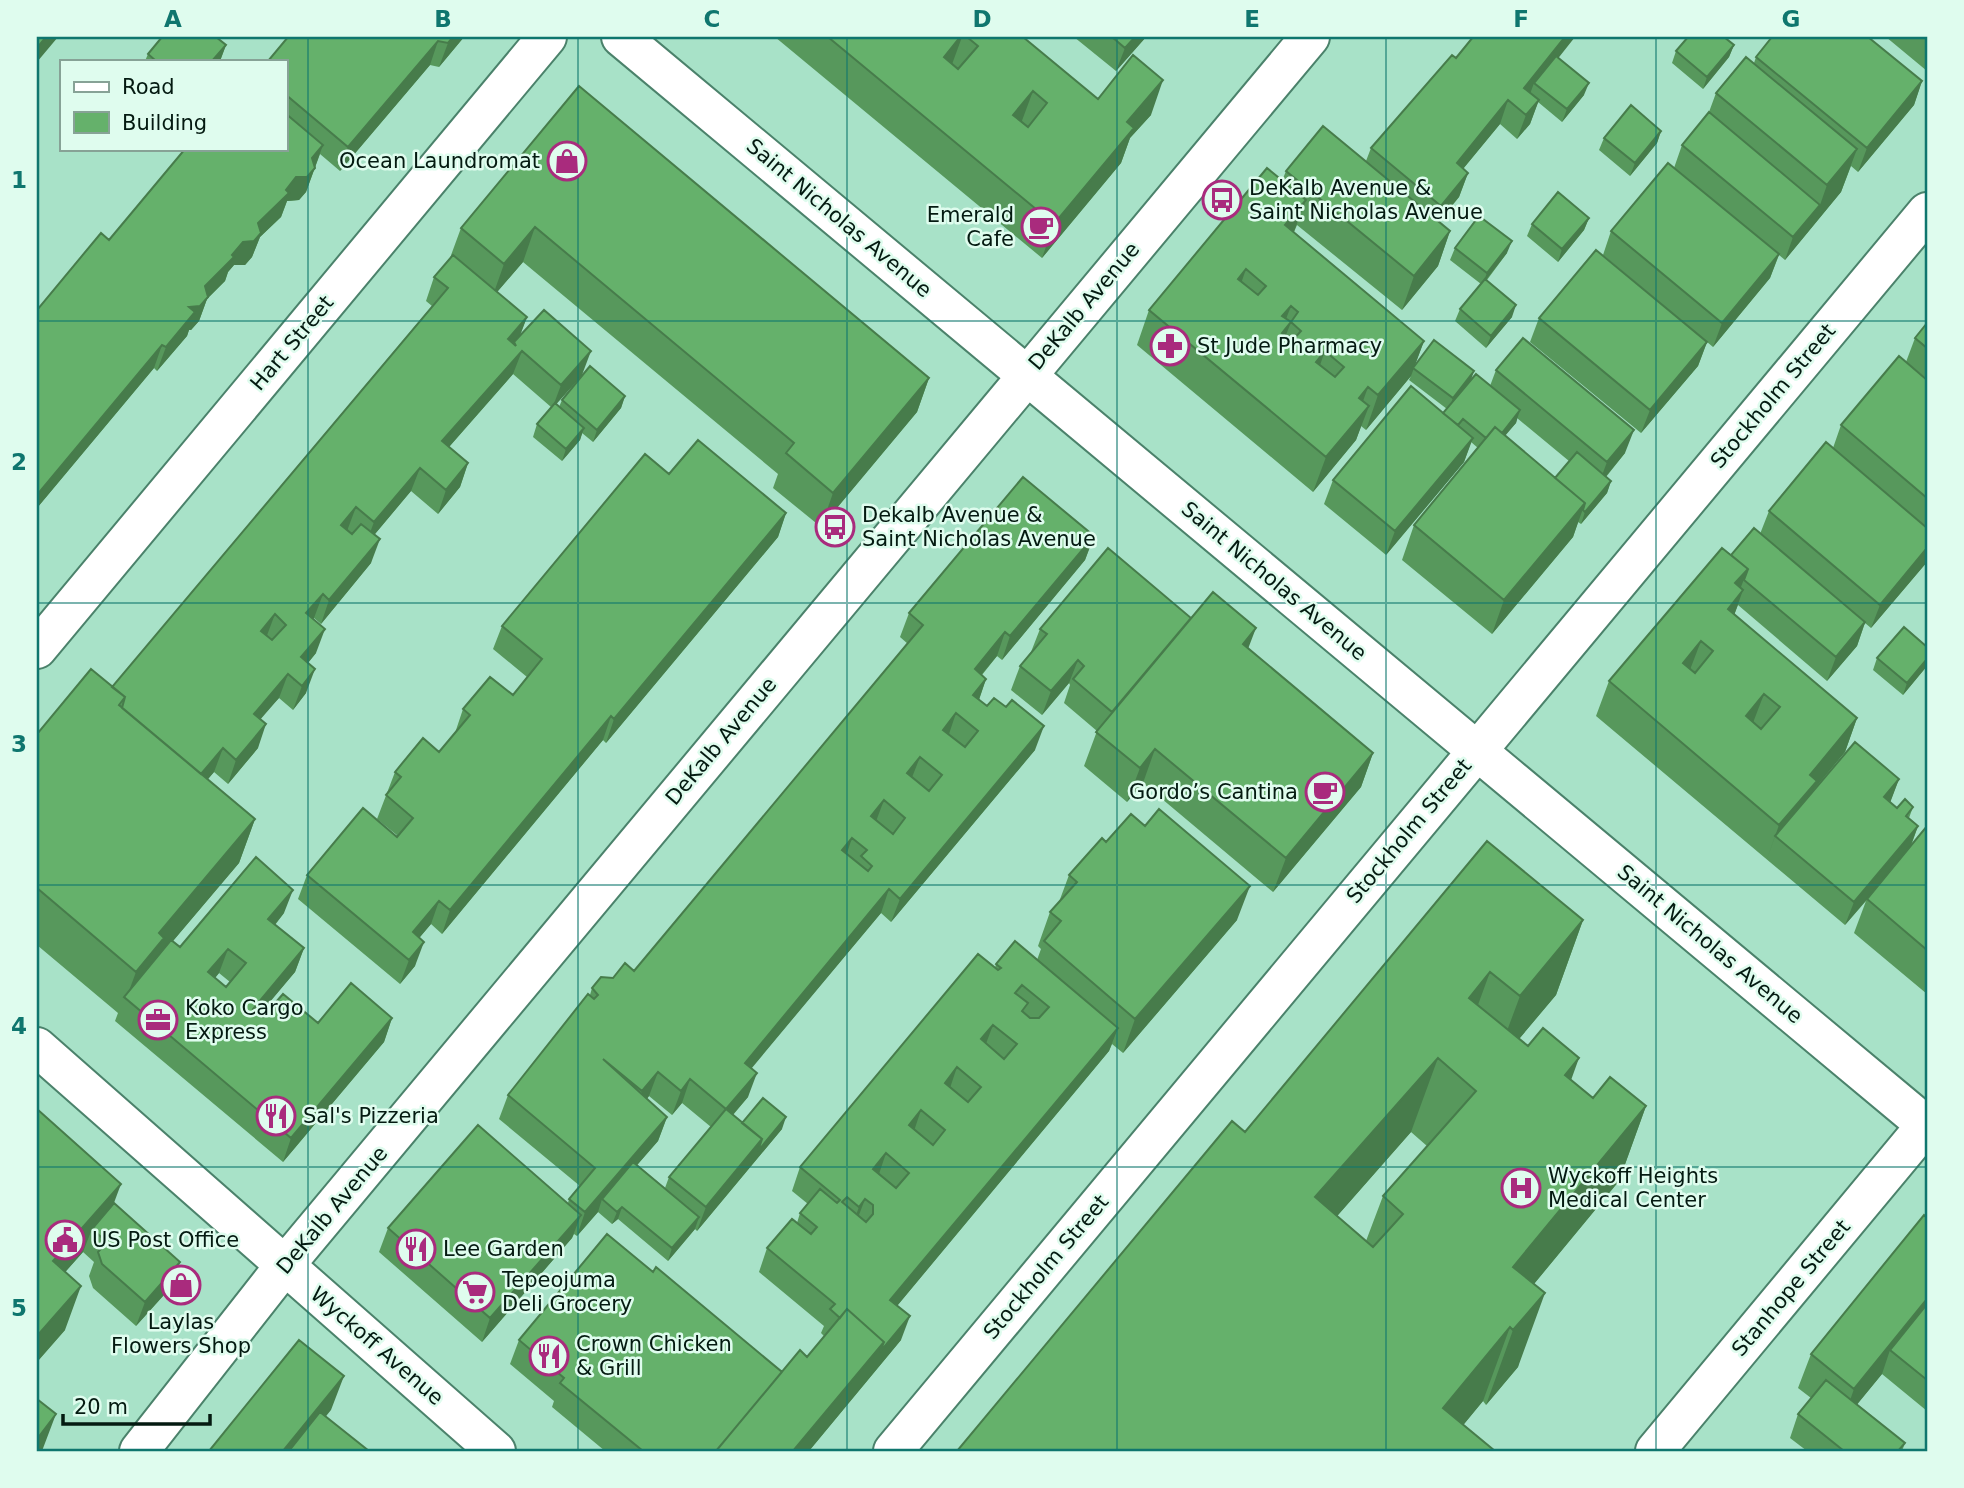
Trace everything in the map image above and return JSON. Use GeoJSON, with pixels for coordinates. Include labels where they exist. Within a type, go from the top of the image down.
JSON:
{"type":"FeatureCollection","features":[{"type":"Feature","properties":{"kind":"street","name":"Hart Street"},"geometry":{"type":"LineString","coordinates":[[37,649],[547,37]]}},
{"type":"Feature","properties":{"kind":"street","name":"Saint Nicholas Avenue"},"geometry":{"type":"LineString","coordinates":[[621,37],[1927,1125]]}},
{"type":"Feature","properties":{"kind":"street","name":"DeKalb Avenue"},"geometry":{"type":"LineString","coordinates":[[139,1451],[285,1265],[1310,37]]}},
{"type":"Feature","properties":{"kind":"street","name":"Stockholm Street"},"geometry":{"type":"LineString","coordinates":[[893,1451],[1927,212]]}},
{"type":"Feature","properties":{"kind":"street","name":"Wyckoff Avenue"},"geometry":{"type":"LineString","coordinates":[[37,1047],[496,1451]]}},
{"type":"Feature","properties":{"kind":"street","name":"Stanhope Street"},"geometry":{"type":"LineString","coordinates":[[1655,1451],[1927,1125]]}},
{"type":"Feature","properties":{"kind":"building"},"geometry":{"type":"Polygon","coordinates":[[[37,37],[46,37],[37,48],[37,37]]]}},
{"type":"Feature","properties":{"kind":"building"},"geometry":{"type":"Polygon","coordinates":[[[162,37],[216,37],[226,45],[213,60],[155,60],[148,54],[162,37]]]}},
{"type":"Feature","properties":{"kind":"building"},"geometry":{"type":"Polygon","coordinates":[[[288,37],[453,37],[448,43],[438,41],[348,147],[287,96],[287,60],[269,60],[288,37]]]}},
{"type":"Feature","properties":{"kind":"building"},"geometry":{"type":"Polygon","coordinates":[[[828,37],[960,37],[944,57],[958,69],[978,46],[967,37],[1023,37],[1098,99],[1133,55],[1163,80],[1127,122],[1134,128],[1054,224],[828,37]],[[1033,91],[1013,115],[1028,127],[1047,103],[1033,91]]]}},
{"type":"Feature","properties":{"kind":"building"},"geometry":{"type":"Polygon","coordinates":[[[1112,37],[1135,37],[1125,48],[1112,37]]]}},
{"type":"Feature","properties":{"kind":"building"},"geometry":{"type":"Polygon","coordinates":[[[1473,37],[1565,37],[1524,88],[1539,100],[1526,115],[1508,100],[1457,163],[1468,173],[1441,206],[1371,148],[1452,55],[1456,58],[1473,37]]]}},
{"type":"Feature","properties":{"kind":"building"},"geometry":{"type":"Polygon","coordinates":[[[1688,37],[1724,37],[1734,45],[1707,77],[1676,51],[1688,37]]]}},
{"type":"Feature","properties":{"kind":"building"},"geometry":{"type":"Polygon","coordinates":[[[1772,37],[1868,37],[1922,81],[1867,148],[1756,57],[1772,37]]]}},
{"type":"Feature","properties":{"kind":"building"},"geometry":{"type":"Polygon","coordinates":[[[1556,56],[1589,83],[1567,109],[1534,83],[1556,56]]]}},
{"type":"Feature","properties":{"kind":"building"},"geometry":{"type":"Polygon","coordinates":[[[1746,57],[1857,149],[1827,185],[1716,93],[1746,57]]]}},
{"type":"Feature","properties":{"kind":"building"},"geometry":{"type":"Polygon","coordinates":[[[579,86],[929,378],[833,493],[786,453],[794,443],[535,227],[504,264],[461,228],[579,86]]]}},
{"type":"Feature","properties":{"kind":"building"},"geometry":{"type":"Polygon","coordinates":[[[1631,105],[1661,131],[1635,163],[1604,138],[1631,105]]]}},
{"type":"Feature","properties":{"kind":"building"},"geometry":{"type":"Polygon","coordinates":[[[1709,112],[1820,205],[1793,237],[1682,145],[1709,112]]]}},
{"type":"Feature","properties":{"kind":"building"},"geometry":{"type":"Polygon","coordinates":[[[287,115],[323,145],[312,158],[315,168],[307,177],[296,177],[286,190],[289,193],[258,223],[261,233],[254,241],[243,242],[232,255],[234,257],[205,286],[208,297],[200,306],[189,307],[195,312],[166,347],[162,345],[37,495],[37,310],[101,233],[109,240],[184,150],[287,150],[287,115]]]}},
{"type":"Feature","properties":{"kind":"building"},"geometry":{"type":"Polygon","coordinates":[[[1323,126],[1450,231],[1414,276],[1286,171],[1323,126]]]}},
{"type":"Feature","properties":{"kind":"building"},"geometry":{"type":"Polygon","coordinates":[[[1668,163],[1779,254],[1722,323],[1611,231],[1668,163]]]}},
{"type":"Feature","properties":{"kind":"building"},"geometry":{"type":"Polygon","coordinates":[[[1267,168],[1306,200],[1285,225],[1424,341],[1378,395],[1368,387],[1359,398],[1369,406],[1326,457],[1149,310],[1267,168]],[[1246,269],[1238,279],[1258,295],[1266,286],[1246,269]],[[1291,306],[1282,316],[1291,322],[1298,312],[1291,306]],[[1291,322],[1282,333],[1292,341],[1301,331],[1291,322]],[[1325,351],[1316,362],[1335,377],[1344,367],[1325,351]]]}},
{"type":"Feature","properties":{"kind":"building"},"geometry":{"type":"Polygon","coordinates":[[[1558,192],[1589,218],[1562,249],[1532,224],[1558,192]]]}},
{"type":"Feature","properties":{"kind":"building"},"geometry":{"type":"Polygon","coordinates":[[[1479,216],[1512,241],[1487,273],[1455,248],[1479,216]]]}},
{"type":"Feature","properties":{"kind":"building"},"geometry":{"type":"Polygon","coordinates":[[[1596,250],[1707,342],[1650,410],[1539,318],[1596,250]]]}},
{"type":"Feature","properties":{"kind":"building"},"geometry":{"type":"Polygon","coordinates":[[[453,255],[527,317],[508,339],[516,346],[514,342],[544,310],[591,351],[561,385],[522,351],[442,441],[468,463],[446,490],[420,468],[374,522],[356,507],[341,525],[352,534],[361,524],[380,539],[329,600],[323,594],[306,613],[325,629],[301,657],[315,669],[302,686],[288,674],[254,714],[266,724],[236,760],[223,748],[201,774],[122,708],[125,697],[112,687],[448,288],[434,277],[453,255]],[[275,614],[261,631],[272,640],[286,625],[275,614]]]}},
{"type":"Feature","properties":{"kind":"building"},"geometry":{"type":"Polygon","coordinates":[[[1485,279],[1516,305],[1491,336],[1460,309],[1485,279]]]}},
{"type":"Feature","properties":{"kind":"building"},"geometry":{"type":"Polygon","coordinates":[[[1927,323],[1927,348],[1915,338],[1927,323]]]}},
{"type":"Feature","properties":{"kind":"building"},"geometry":{"type":"Polygon","coordinates":[[[1523,338],[1634,430],[1607,462],[1496,370],[1523,338]]]}},
{"type":"Feature","properties":{"kind":"building"},"geometry":{"type":"Polygon","coordinates":[[[1434,340],[1474,371],[1453,398],[1413,368],[1434,340]]]}},
{"type":"Feature","properties":{"kind":"building"},"geometry":{"type":"Polygon","coordinates":[[[1899,356],[1927,380],[1927,498],[1841,425],[1899,356]]]}},
{"type":"Feature","properties":{"kind":"building"},"geometry":{"type":"Polygon","coordinates":[[[590,366],[625,396],[597,430],[562,400],[590,366]]]}},
{"type":"Feature","properties":{"kind":"building"},"geometry":{"type":"Polygon","coordinates":[[[1476,374],[1520,410],[1502,433],[1495,427],[1486,438],[1463,419],[1458,425],[1443,413],[1476,374]]]}},
{"type":"Feature","properties":{"kind":"building"},"geometry":{"type":"Polygon","coordinates":[[[1411,386],[1473,438],[1395,531],[1333,480],[1411,386]]]}},
{"type":"Feature","properties":{"kind":"building"},"geometry":{"type":"Polygon","coordinates":[[[555,403],[584,428],[566,449],[537,424],[555,403]]]}},
{"type":"Feature","properties":{"kind":"building"},"geometry":{"type":"Polygon","coordinates":[[[1495,427],[1585,503],[1504,600],[1414,525],[1495,427]]]}},
{"type":"Feature","properties":{"kind":"building"},"geometry":{"type":"Polygon","coordinates":[[[698,440],[786,513],[614,719],[611,716],[450,910],[439,901],[413,932],[424,942],[409,960],[307,875],[363,808],[397,837],[413,818],[386,795],[401,777],[395,772],[423,738],[439,752],[470,715],[463,709],[490,677],[513,695],[542,659],[502,626],[645,454],[669,474],[698,440]]]}},
{"type":"Feature","properties":{"kind":"building"},"geometry":{"type":"Polygon","coordinates":[[[1826,442],[1927,528],[1927,548],[1880,605],[1769,511],[1826,442]]]}},
{"type":"Feature","properties":{"kind":"building"},"geometry":{"type":"Polygon","coordinates":[[[1577,452],[1611,481],[1585,512],[1585,503],[1555,478],[1577,452]]]}},
{"type":"Feature","properties":{"kind":"building"},"geometry":{"type":"Polygon","coordinates":[[[1023,477],[1094,536],[1010,636],[1005,632],[975,669],[986,679],[973,695],[987,706],[994,698],[1006,707],[1012,700],[1044,726],[900,899],[889,889],[745,1063],[757,1073],[726,1109],[690,1079],[681,1091],[658,1072],[642,1091],[603,1059],[667,1117],[585,1212],[569,1199],[595,1168],[508,1095],[588,994],[594,999],[598,995],[592,988],[601,977],[613,978],[625,963],[634,971],[923,625],[909,613],[1023,477]],[[956,713],[943,730],[965,747],[978,731],[956,713]],[[920,757],[907,773],[929,791],[942,775],[920,757]],[[884,800],[871,816],[893,834],[905,818],[884,800]],[[852,838],[842,850],[868,871],[872,866],[861,856],[867,850],[852,838]]]}},
{"type":"Feature","properties":{"kind":"building"},"geometry":{"type":"Polygon","coordinates":[[[1754,528],[1865,622],[1836,657],[1744,580],[1748,569],[1731,555],[1754,528]]]}},
{"type":"Feature","properties":{"kind":"building"},"geometry":{"type":"Polygon","coordinates":[[[1108,548],[1191,618],[1112,712],[1073,679],[1084,666],[1078,660],[1051,691],[1020,666],[1047,634],[1040,629],[1108,548]]]}},
{"type":"Feature","properties":{"kind":"building"},"geometry":{"type":"Polygon","coordinates":[[[1722,548],[1748,569],[1735,583],[1743,590],[1728,609],[1857,718],[1810,775],[1817,781],[1779,825],[1609,681],[1722,548]],[[1701,641],[1683,663],[1695,673],[1713,651],[1701,641]],[[1764,694],[1746,716],[1761,729],[1780,707],[1764,694]]]}},
{"type":"Feature","properties":{"kind":"building"},"geometry":{"type":"Polygon","coordinates":[[[1213,592],[1256,628],[1243,644],[1373,753],[1286,858],[1155,749],[1140,768],[1096,732],[1213,592]]]}},
{"type":"Feature","properties":{"kind":"building"},"geometry":{"type":"Polygon","coordinates":[[[1904,627],[1927,647],[1927,659],[1907,683],[1877,658],[1904,627]]]}},
{"type":"Feature","properties":{"kind":"building"},"geometry":{"type":"Polygon","coordinates":[[[91,669],[125,697],[119,705],[255,819],[159,933],[164,938],[136,972],[37,888],[37,734],[91,669]]]}},
{"type":"Feature","properties":{"kind":"building"},"geometry":{"type":"Polygon","coordinates":[[[1855,742],[1899,779],[1884,797],[1897,808],[1905,799],[1913,807],[1906,816],[1918,826],[1854,902],[1775,836],[1855,742]]]}},
{"type":"Feature","properties":{"kind":"building"},"geometry":{"type":"Polygon","coordinates":[[[1159,809],[1250,886],[1135,1019],[1044,941],[1061,921],[1050,912],[1077,882],[1069,875],[1102,838],[1106,842],[1131,814],[1145,826],[1159,809]]]}},
{"type":"Feature","properties":{"kind":"building"},"geometry":{"type":"Polygon","coordinates":[[[1927,826],[1927,950],[1867,899],[1927,826]]]}},
{"type":"Feature","properties":{"kind":"building","name":"Wyckoff Heights Medical Center"},"geometry":{"type":"Polygon","coordinates":[[[1487,841],[1583,920],[1520,996],[1490,972],[1469,998],[1528,1046],[1543,1028],[1579,1058],[1565,1075],[1593,1098],[1610,1077],[1646,1106],[1513,1267],[1545,1293],[1513,1330],[1510,1327],[1443,1408],[1495,1451],[957,1451],[1232,1121],[1245,1132],[1487,841]],[[1438,1058],[1315,1197],[1373,1247],[1403,1214],[1383,1196],[1476,1091],[1438,1058]]]}},
{"type":"Feature","properties":{"kind":"building"},"geometry":{"type":"Polygon","coordinates":[[[256,857],[293,890],[268,919],[304,948],[253,1009],[263,1017],[283,994],[318,1023],[351,983],[392,1018],[291,1138],[124,997],[171,940],[180,947],[256,857]],[[228,949],[208,972],[226,987],[246,963],[228,949]]]}},
{"type":"Feature","properties":{"kind":"building"},"geometry":{"type":"Polygon","coordinates":[[[1015,941],[1118,1028],[890,1300],[910,1316],[880,1352],[884,1342],[847,1309],[840,1318],[830,1309],[835,1304],[767,1248],[792,1219],[811,1234],[817,1227],[800,1213],[820,1189],[837,1203],[840,1200],[800,1167],[978,954],[998,970],[1001,968],[996,964],[1015,941]],[[1022,985],[1015,993],[1028,1003],[1022,1011],[1030,1018],[1039,1018],[1049,1007],[1022,985]],[[993,1025],[981,1039],[1004,1059],[1017,1044],[993,1025]],[[957,1067],[945,1083],[968,1102],[981,1087],[957,1067]],[[921,1110],[909,1125],[933,1145],[945,1130],[921,1110]],[[886,1153],[873,1169],[896,1188],[909,1173],[886,1153]],[[847,1197],[842,1202],[866,1222],[873,1214],[873,1205],[865,1199],[859,1207],[847,1197]]]}},
{"type":"Feature","properties":{"kind":"building"},"geometry":{"type":"Polygon","coordinates":[[[763,1098],[786,1117],[758,1151],[762,1139],[742,1123],[763,1098]]]}},
{"type":"Feature","properties":{"kind":"building"},"geometry":{"type":"Polygon","coordinates":[[[37,1109],[121,1184],[53,1261],[81,1286],[37,1336],[37,1109]]]}},
{"type":"Feature","properties":{"kind":"building"},"geometry":{"type":"Polygon","coordinates":[[[726,1109],[762,1139],[706,1207],[669,1177],[726,1109]]]}},
{"type":"Feature","properties":{"kind":"building"},"geometry":{"type":"Polygon","coordinates":[[[478,1125],[581,1215],[490,1318],[388,1228],[478,1125]]]}},
{"type":"Feature","properties":{"kind":"building"},"geometry":{"type":"Polygon","coordinates":[[[633,1162],[699,1217],[672,1248],[622,1207],[617,1212],[602,1199],[633,1162]]]}},
{"type":"Feature","properties":{"kind":"building"},"geometry":{"type":"Polygon","coordinates":[[[114,1203],[180,1262],[145,1302],[102,1264],[98,1252],[107,1242],[92,1229],[114,1203]]]}},
{"type":"Feature","properties":{"kind":"building"},"geometry":{"type":"Polygon","coordinates":[[[1924,1215],[1927,1218],[1927,1299],[1854,1389],[1811,1354],[1924,1215]]]}},
{"type":"Feature","properties":{"kind":"building"},"geometry":{"type":"Polygon","coordinates":[[[607,1234],[653,1272],[656,1267],[782,1372],[716,1451],[643,1451],[560,1383],[564,1378],[519,1340],[607,1234]]]}},
{"type":"Feature","properties":{"kind":"building"},"geometry":{"type":"Polygon","coordinates":[[[1927,1304],[1927,1380],[1890,1350],[1927,1304]]]}},
{"type":"Feature","properties":{"kind":"building"},"geometry":{"type":"Polygon","coordinates":[[[847,1309],[884,1342],[793,1451],[716,1451],[800,1350],[807,1357],[847,1309]]]}},
{"type":"Feature","properties":{"kind":"building"},"geometry":{"type":"Polygon","coordinates":[[[299,1340],[344,1376],[283,1451],[209,1451],[299,1340]]]}},
{"type":"Feature","properties":{"kind":"building"},"geometry":{"type":"Polygon","coordinates":[[[1826,1380],[1905,1443],[1898,1451],[1844,1451],[1798,1414],[1826,1380]]]}},
{"type":"Feature","properties":{"kind":"building"},"geometry":{"type":"Polygon","coordinates":[[[37,1399],[56,1414],[37,1439],[37,1399]]]}},
{"type":"Feature","properties":{"kind":"building"},"geometry":{"type":"Polygon","coordinates":[[[320,1412],[369,1451],[289,1451],[320,1412]]]}},
{"type":"Feature","properties":{"kind":"place","name":"Ocean Laundromat"},"geometry":{"type":"Point","coordinates":[567,161]}},
{"type":"Feature","properties":{"kind":"place","name":"DeKalb Avenue & Saint Nicholas Avenue"},"geometry":{"type":"Point","coordinates":[1222,200]}},
{"type":"Feature","properties":{"kind":"place","name":"Emerald Cafe"},"geometry":{"type":"Point","coordinates":[1041,227]}},
{"type":"Feature","properties":{"kind":"place","name":"St Jude Pharmacy"},"geometry":{"type":"Point","coordinates":[1170,346]}},
{"type":"Feature","properties":{"kind":"place","name":"Dekalb Avenue & Saint Nicholas Avenue"},"geometry":{"type":"Point","coordinates":[835,527]}},
{"type":"Feature","properties":{"kind":"place","name":"Gordo’s Cantina"},"geometry":{"type":"Point","coordinates":[1325,792]}},
{"type":"Feature","properties":{"kind":"place","name":"Koko Cargo Express"},"geometry":{"type":"Point","coordinates":[158,1020]}},
{"type":"Feature","properties":{"kind":"place","name":"Sal's Pizzeria"},"geometry":{"type":"Point","coordinates":[276,1116]}},
{"type":"Feature","properties":{"kind":"place","name":"Wyckoff Heights Medical Center"},"geometry":{"type":"Point","coordinates":[1521,1188]}},
{"type":"Feature","properties":{"kind":"place","name":"US Post Office"},"geometry":{"type":"Point","coordinates":[65,1240]}},
{"type":"Feature","properties":{"kind":"place","name":"Lee Garden"},"geometry":{"type":"Point","coordinates":[416,1249]}},
{"type":"Feature","properties":{"kind":"place","name":"Laylas Flowers Shop"},"geometry":{"type":"Point","coordinates":[181,1285]}},
{"type":"Feature","properties":{"kind":"place","name":"Tepeojuma Deli Grocery"},"geometry":{"type":"Point","coordinates":[475,1292]}},
{"type":"Feature","properties":{"kind":"place","name":"Crown Chicken & Grill"},"geometry":{"type":"Point","coordinates":[549,1356]}}]}
